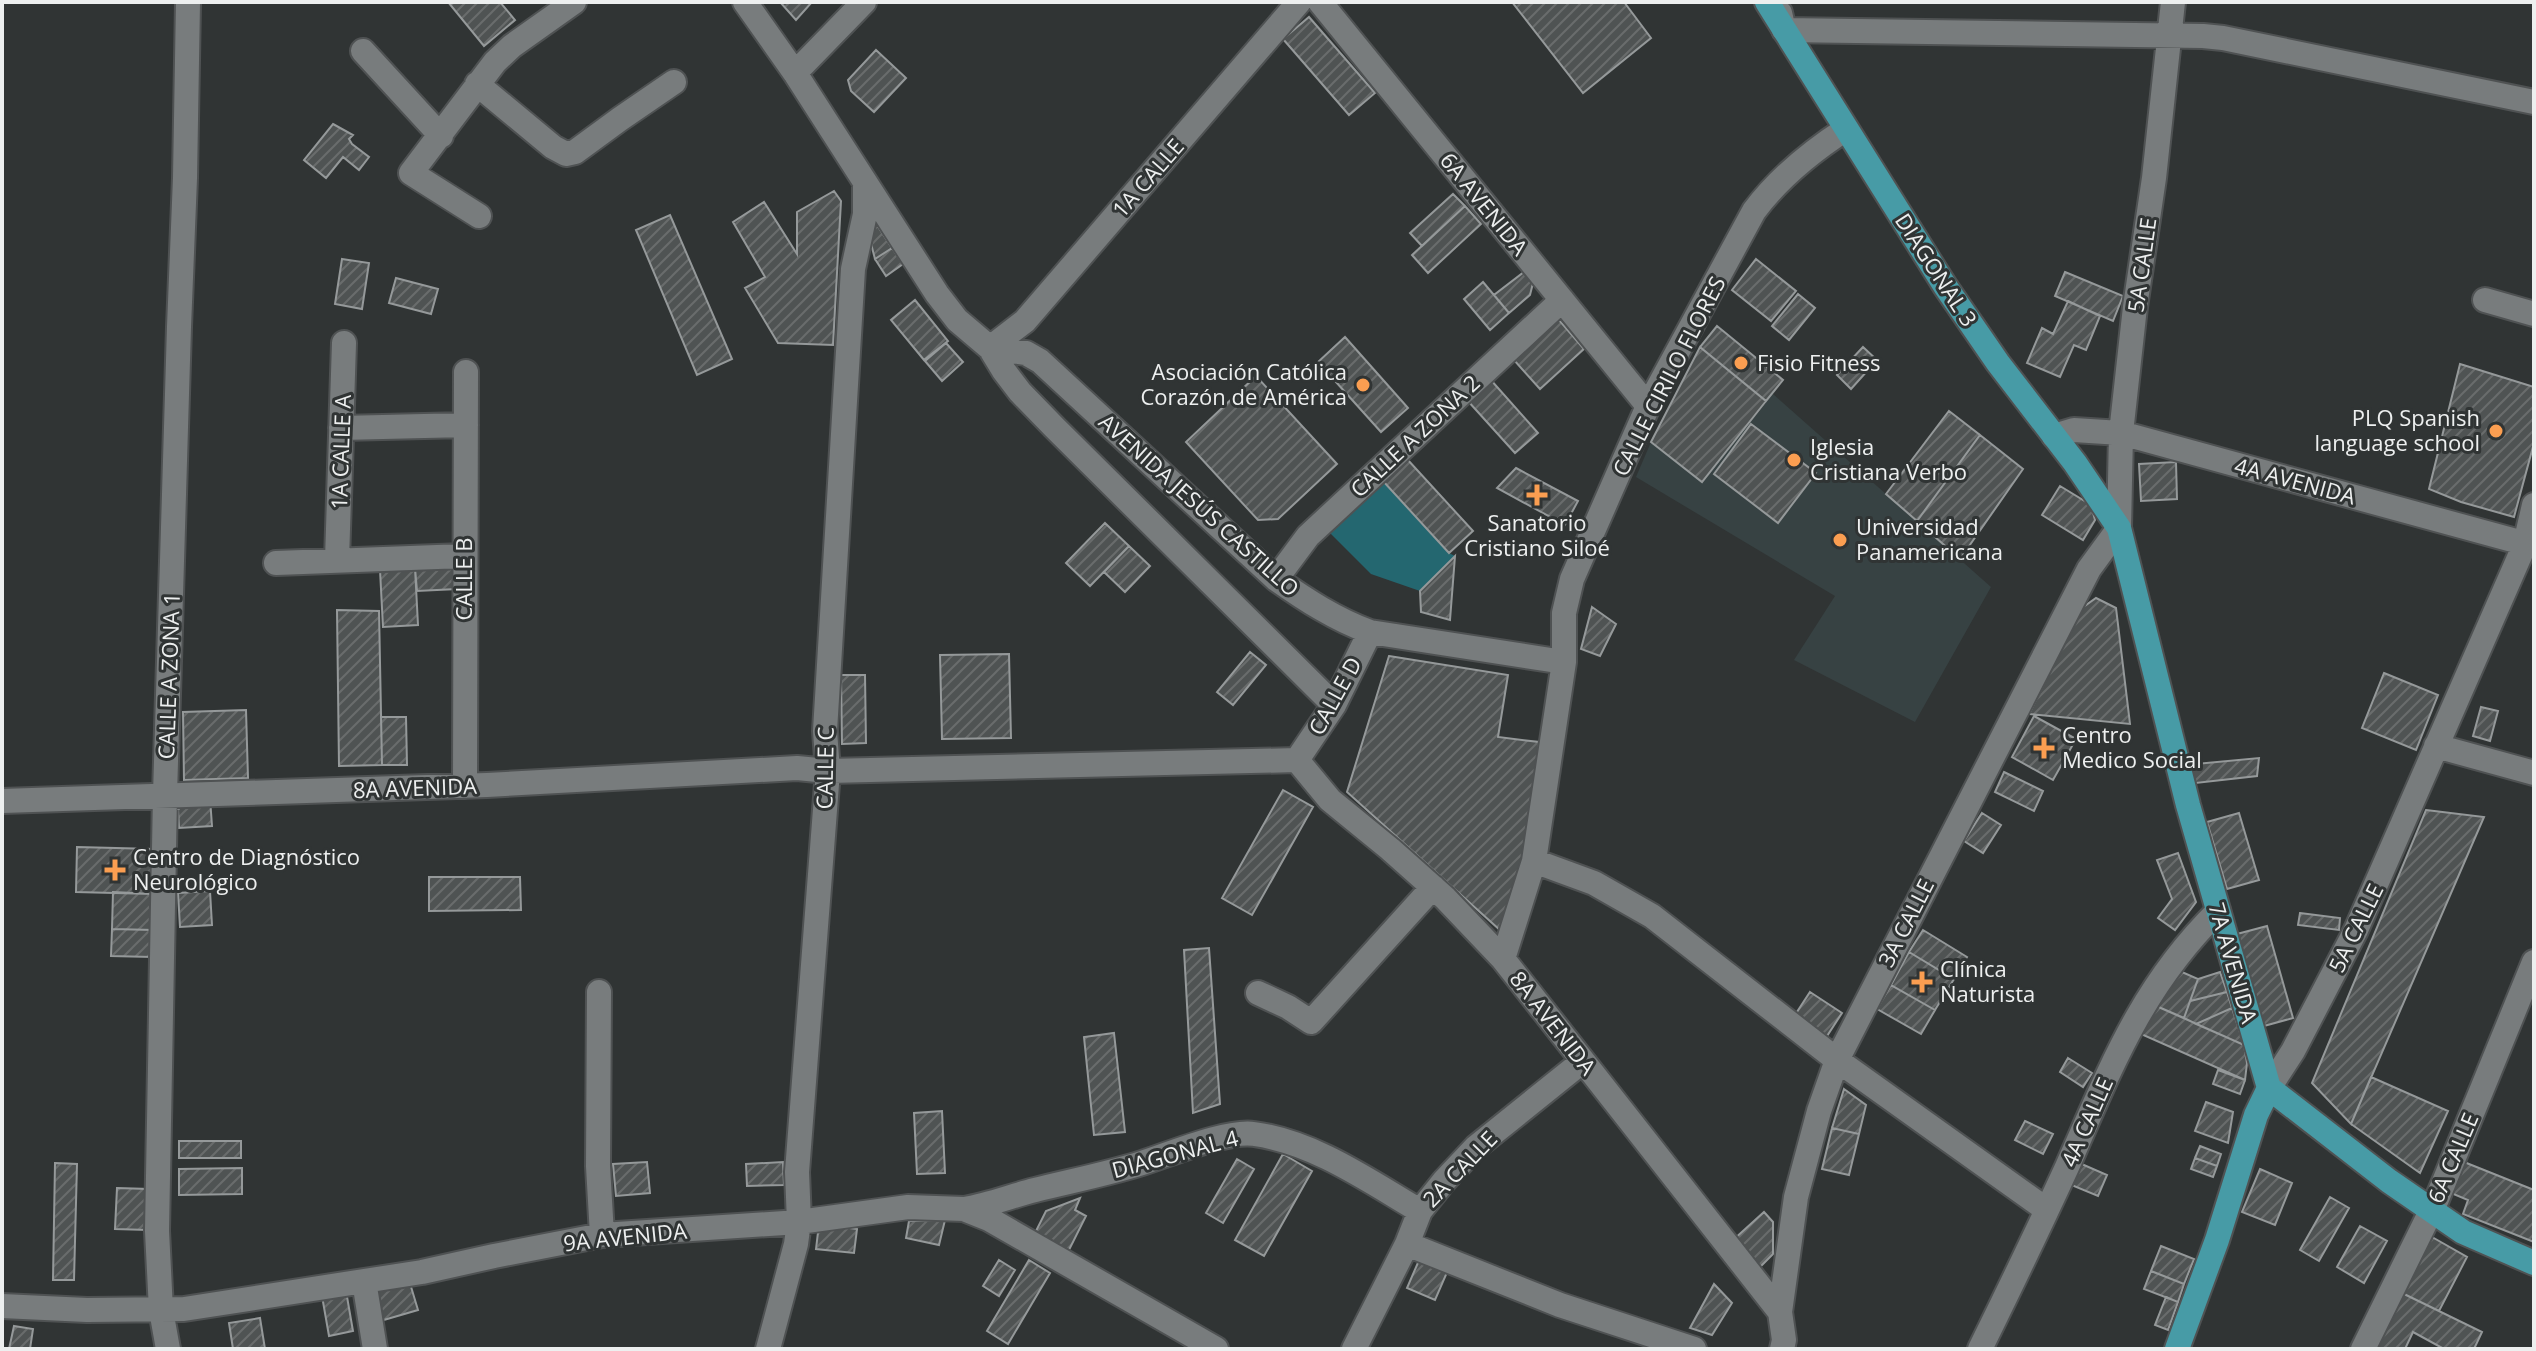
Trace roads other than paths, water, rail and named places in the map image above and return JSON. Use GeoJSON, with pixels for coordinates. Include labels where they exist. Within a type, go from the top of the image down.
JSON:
{"type":"FeatureCollection","features":[{"type":"Feature","properties":{"kind":"main road","name":"DIAGONAL 3"},"geometry":{"type":"LineString","coordinates":[[1767,2],[1977,334],[2075,463],[2119,528]]}},
{"type":"Feature","properties":{"kind":"main road","name":"7A AVENIDA"},"geometry":{"type":"LineString","coordinates":[[2119,528],[2188,805],[2269,1088]]}},
{"type":"Feature","properties":{"kind":"main road"},"geometry":{"type":"LineString","coordinates":[[2269,1088],[2389,1181],[2463,1232],[2534,1263]]}},
{"type":"Feature","properties":{"kind":"main road","name":"5A CALLE"},"geometry":{"type":"LineString","coordinates":[[2177,1349],[2217,1240],[2256,1115],[2269,1088]]}},
{"type":"Feature","properties":{"kind":"street","name":"CALLE A ZONA 1"},"geometry":{"type":"LineString","coordinates":[[168,1349],[161,1310],[157,1231],[165,795],[188,2]]}},
{"type":"Feature","properties":{"kind":"street"},"geometry":{"type":"LineString","coordinates":[[479,216],[411,173],[495,62],[512,46],[574,2]]}},
{"type":"Feature","properties":{"kind":"street","name":"AVENIDA JESÚS CASTILLO"},"geometry":{"type":"LineString","coordinates":[[745,2],[957,320],[990,348],[1029,401],[1334,705]]}},
{"type":"Feature","properties":{"kind":"street"},"geometry":{"type":"LineString","coordinates":[[795,73],[864,2]]}},
{"type":"Feature","properties":{"kind":"street","name":"1A CALLE"},"geometry":{"type":"LineString","coordinates":[[990,348],[1025,321],[1299,2]]}},
{"type":"Feature","properties":{"kind":"street","name":"6A AVENIDA"},"geometry":{"type":"LineString","coordinates":[[1320,2],[1648,406]]}},
{"type":"Feature","properties":{"kind":"street"},"geometry":{"type":"LineString","coordinates":[[1777,2],[1784,30],[2223,38],[2534,102]]}},
{"type":"Feature","properties":{"kind":"street","name":"5A CALLE"},"geometry":{"type":"LineString","coordinates":[[2119,528],[2121,433],[2173,2]]}},
{"type":"Feature","properties":{"kind":"street"},"geometry":{"type":"LineString","coordinates":[[363,51],[441,136]]}},
{"type":"Feature","properties":{"kind":"street"},"geometry":{"type":"LineString","coordinates":[[477,84],[553,147],[566,154],[575,152],[674,82]]}},
{"type":"Feature","properties":{"kind":"street","name":"CALLE CIRILO FLORES"},"geometry":{"type":"LineString","coordinates":[[1564,662],[1564,613],[1572,579],[1648,406],[1754,211],[1822,145],[1846,129]]}},
{"type":"Feature","properties":{"kind":"street","name":"CALLE C"},"geometry":{"type":"LineString","coordinates":[[768,1349],[799,1222],[797,1172],[828,771],[825,731],[853,269],[865,214],[865,184]]}},
{"type":"Feature","properties":{"kind":"street","name":"CALLE A ZONA 2"},"geometry":{"type":"LineString","coordinates":[[1276,579],[1308,536],[1562,300]]}},
{"type":"Feature","properties":{"kind":"street"},"geometry":{"type":"LineString","coordinates":[[2485,300],[2534,314]]}},
{"type":"Feature","properties":{"kind":"street","name":"1A CALLE A"},"geometry":{"type":"LineString","coordinates":[[337,560],[344,343]]}},
{"type":"Feature","properties":{"kind":"street","name":"AVENIDA JESÚS CASTILLO"},"geometry":{"type":"LineString","coordinates":[[990,348],[1026,353],[1040,361],[1276,579],[1319,608],[1370,632],[1564,662]]}},
{"type":"Feature","properties":{"kind":"street","name":"CALLE B"},"geometry":{"type":"LineString","coordinates":[[465,786],[466,372]]}},
{"type":"Feature","properties":{"kind":"street"},"geometry":{"type":"LineString","coordinates":[[341,428],[466,425]]}},
{"type":"Feature","properties":{"kind":"street","name":"4A AVENIDA"},"geometry":{"type":"LineString","coordinates":[[2054,436],[2074,430],[2121,433],[2530,545]]}},
{"type":"Feature","properties":{"kind":"street","name":"5A CALLE"},"geometry":{"type":"LineString","coordinates":[[2269,1088],[2293,1051],[2356,930],[2436,746],[2530,545],[2534,505]]}},
{"type":"Feature","properties":{"kind":"street","name":"3A CALLE"},"geometry":{"type":"LineString","coordinates":[[1782,1349],[1784,1340],[1780,1312],[1796,1197],[1819,1111],[1837,1060],[2089,569],[2119,528]]}},
{"type":"Feature","properties":{"kind":"street"},"geometry":{"type":"LineString","coordinates":[[276,563],[464,556]]}},
{"type":"Feature","properties":{"kind":"street","name":"CALLE D"},"geometry":{"type":"LineString","coordinates":[[1297,760],[1334,705],[1370,632]]}},
{"type":"Feature","properties":{"kind":"street"},"geometry":{"type":"LineString","coordinates":[[1503,959],[1534,861],[1564,662]]}},
{"type":"Feature","properties":{"kind":"street"},"geometry":{"type":"LineString","coordinates":[[2436,746],[2534,773]]}},
{"type":"Feature","properties":{"kind":"street","name":"8A AVENIDA"},"geometry":{"type":"LineString","coordinates":[[2,801],[465,786],[782,769],[828,771],[1297,760],[1330,800],[1433,887],[1503,959],[1780,1312]]}},
{"type":"Feature","properties":{"kind":"street"},"geometry":{"type":"LineString","coordinates":[[1534,861],[1594,883],[1652,916],[1837,1060],[2047,1210]]}},
{"type":"Feature","properties":{"kind":"street"},"geometry":{"type":"LineString","coordinates":[[1258,993],[1311,1022],[1433,887]]}},
{"type":"Feature","properties":{"kind":"street","name":"4A CALLE"},"geometry":{"type":"LineString","coordinates":[[1980,1349],[2127,1032],[2146,999],[2191,937],[2218,911]]}},
{"type":"Feature","properties":{"kind":"street","name":"6A CALLE"},"geometry":{"type":"LineString","coordinates":[[2363,1349],[2527,1001],[2534,962]]}},
{"type":"Feature","properties":{"kind":"street"},"geometry":{"type":"LineString","coordinates":[[599,992],[598,1166],[602,1235]]}},
{"type":"Feature","properties":{"kind":"street","name":"2A CALLE"},"geometry":{"type":"LineString","coordinates":[[1354,1349],[1407,1244],[1420,1211],[1476,1147],[1583,1061]]}},
{"type":"Feature","properties":{"kind":"street","name":"DIAGONAL 4"},"geometry":{"type":"LineString","coordinates":[[964,1209],[1125,1168],[1226,1137],[1252,1134],[1309,1151],[1359,1174],[1420,1211]]}},
{"type":"Feature","properties":{"kind":"street","name":"9A AVENIDA"},"geometry":{"type":"LineString","coordinates":[[2,1306],[57,1310],[161,1310],[224,1304],[422,1272],[602,1235],[799,1222],[908,1207],[964,1209],[989,1219],[1216,1349]]}},
{"type":"Feature","properties":{"kind":"street"},"geometry":{"type":"LineString","coordinates":[[1407,1244],[1560,1305],[1694,1349]]}},
{"type":"Feature","properties":{"kind":"street"},"geometry":{"type":"LineString","coordinates":[[364,1281],[375,1349]]}},
{"type":"Feature","properties":{"kind":"place","name":"Fisio Fitness"},"geometry":{"type":"Point","coordinates":[1741,363]}},
{"type":"Feature","properties":{"kind":"place","name":"Asociación Católica Corazón de América"},"geometry":{"type":"Point","coordinates":[1363,385]}},
{"type":"Feature","properties":{"kind":"place","name":"PLQ Spanish language school"},"geometry":{"type":"Point","coordinates":[2496,431]}},
{"type":"Feature","properties":{"kind":"place","name":"Iglesia Cristiana Verbo"},"geometry":{"type":"Point","coordinates":[1794,460]}},
{"type":"Feature","properties":{"kind":"place","name":"Sanatorio Cristiano Siloé"},"geometry":{"type":"Point","coordinates":[1537,495]}},
{"type":"Feature","properties":{"kind":"place","name":"Universidad Panamericana"},"geometry":{"type":"Point","coordinates":[1840,540]}},
{"type":"Feature","properties":{"kind":"place","name":"Centro Medico Social"},"geometry":{"type":"Point","coordinates":[2044,748]}},
{"type":"Feature","properties":{"kind":"place","name":"Centro de Diagnóstico Neurológico"},"geometry":{"type":"Point","coordinates":[115,870]}},
{"type":"Feature","properties":{"kind":"place","name":"Clínica Naturista"},"geometry":{"type":"Point","coordinates":[1922,982]}}]}
